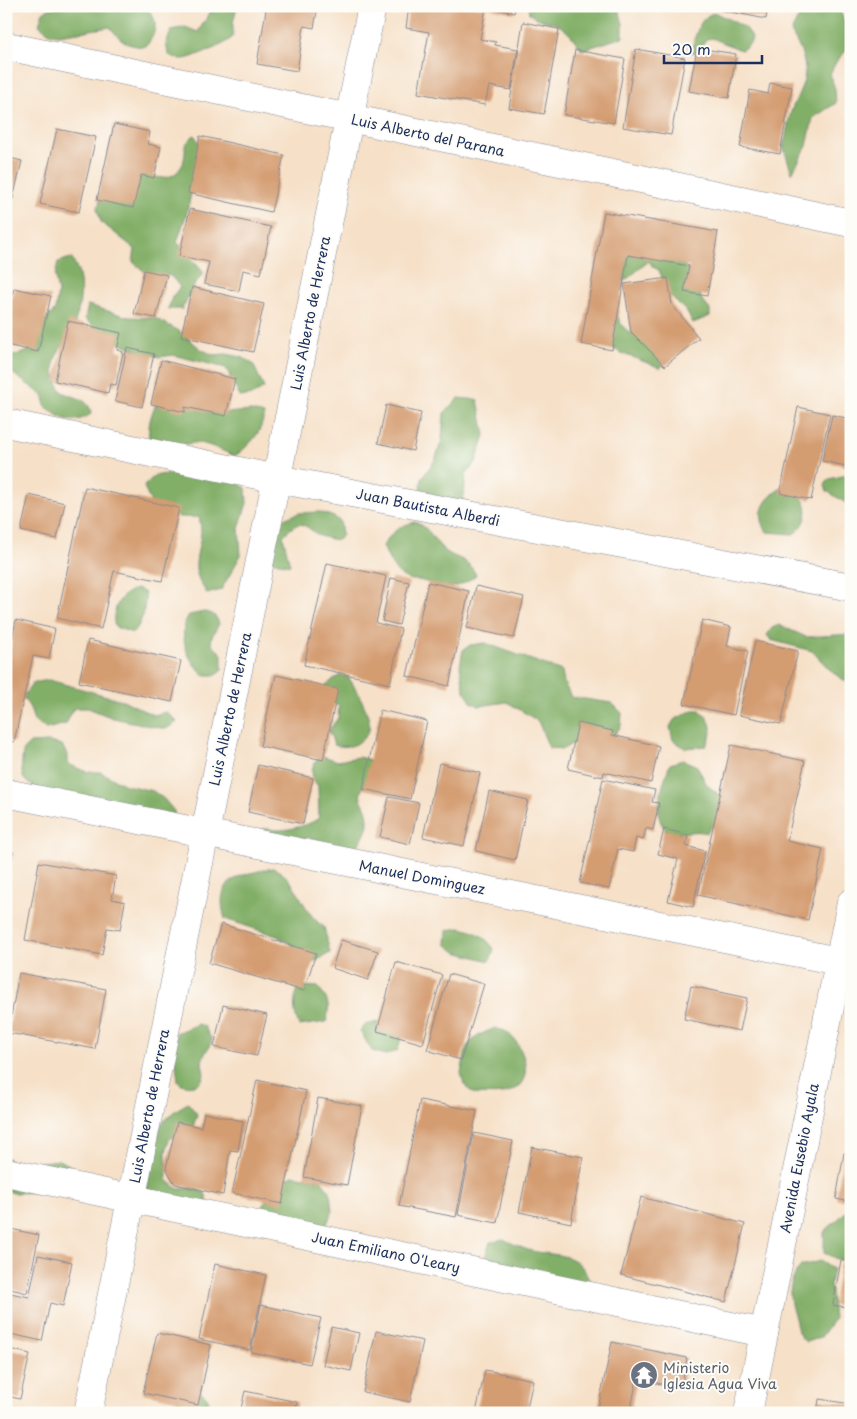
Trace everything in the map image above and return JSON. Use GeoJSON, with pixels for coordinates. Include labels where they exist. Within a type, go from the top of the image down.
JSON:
{"type":"FeatureCollection","features":[{"type":"Feature","properties":{"kind":"street","name":"Luis Alberto de Herrera"},"geometry":{"type":"LineString","coordinates":[[88,1413],[372,6]]}},
{"type":"Feature","properties":{"kind":"street","name":"Luis Alberto del Parana"},"geometry":{"type":"LineString","coordinates":[[6,46],[851,223]]}},
{"type":"Feature","properties":{"kind":"street","name":"Juan Bautista Alberdi"},"geometry":{"type":"LineString","coordinates":[[6,423],[277,479],[851,587]]}},
{"type":"Feature","properties":{"kind":"street","name":"Manuel Dominguez"},"geometry":{"type":"LineString","coordinates":[[6,793],[838,961]]}},
{"type":"Feature","properties":{"kind":"street","name":"Avenida Eusebio Ayala"},"geometry":{"type":"LineString","coordinates":[[748,1413],[851,903]]}},
{"type":"Feature","properties":{"kind":"street","name":"Juan Emiliano O'Leary"},"geometry":{"type":"LineString","coordinates":[[6,1172],[131,1197],[764,1333]]}},
{"type":"Feature","properties":{"kind":"green space"},"geometry":{"type":"Polygon","coordinates":[[[69,6],[144,6],[152,15],[155,30],[146,46],[135,46],[117,36],[110,27],[59,35],[51,34],[39,25],[43,12],[49,9],[69,6]]]}},
{"type":"Feature","properties":{"kind":"green space"},"geometry":{"type":"Polygon","coordinates":[[[214,6],[237,6],[233,23],[233,37],[225,43],[189,58],[181,59],[168,54],[166,42],[172,30],[185,27],[198,32],[214,6]]]}},
{"type":"Feature","properties":{"kind":"green space"},"geometry":{"type":"Polygon","coordinates":[[[528,6],[618,6],[623,24],[623,37],[582,50],[564,29],[556,24],[533,16],[529,13],[528,6]]]}},
{"type":"Feature","properties":{"kind":"green space"},"geometry":{"type":"Polygon","coordinates":[[[808,6],[827,6],[827,9],[840,11],[845,23],[846,51],[836,62],[830,74],[835,89],[836,103],[813,118],[807,146],[792,173],[783,146],[791,112],[805,76],[805,69],[800,50],[791,32],[797,20],[808,6]]]}},
{"type":"Feature","properties":{"kind":"green space"},"geometry":{"type":"Polygon","coordinates":[[[716,13],[745,28],[750,33],[752,39],[749,44],[741,50],[712,38],[706,39],[697,53],[691,52],[696,34],[702,22],[710,14],[716,13]]]}},
{"type":"Feature","properties":{"kind":"green space"},"geometry":{"type":"Polygon","coordinates":[[[194,135],[202,146],[186,216],[177,242],[204,273],[195,284],[182,309],[168,309],[172,297],[180,287],[171,276],[144,271],[133,262],[135,249],[101,222],[97,209],[106,183],[144,173],[161,178],[175,174],[183,163],[185,145],[194,135]]]}},
{"type":"Feature","properties":{"kind":"green space"},"geometry":{"type":"Polygon","coordinates":[[[632,254],[682,263],[691,273],[702,300],[710,310],[710,316],[693,323],[686,311],[669,295],[659,270],[653,267],[649,261],[623,282],[627,257],[632,254]]]}},
{"type":"Feature","properties":{"kind":"green space"},"geometry":{"type":"Polygon","coordinates":[[[71,258],[79,275],[79,305],[71,333],[58,352],[54,369],[56,380],[62,392],[81,399],[90,409],[91,414],[78,420],[61,417],[51,411],[45,406],[44,396],[8,370],[6,366],[8,357],[29,351],[38,328],[55,310],[58,292],[55,277],[58,262],[71,258]]]}},
{"type":"Feature","properties":{"kind":"green space"},"geometry":{"type":"Polygon","coordinates":[[[88,305],[128,317],[155,318],[179,331],[201,349],[213,355],[226,354],[242,357],[253,364],[264,388],[253,395],[240,397],[226,368],[173,355],[160,357],[146,354],[106,337],[85,319],[88,305]]]}},
{"type":"Feature","properties":{"kind":"green space"},"geometry":{"type":"Polygon","coordinates":[[[617,311],[625,329],[651,345],[662,362],[661,368],[621,353],[609,346],[617,311]]]}},
{"type":"Feature","properties":{"kind":"green space"},"geometry":{"type":"Polygon","coordinates":[[[459,398],[478,400],[485,435],[476,462],[466,474],[463,505],[419,499],[422,478],[435,460],[442,440],[444,413],[459,398]]]}},
{"type":"Feature","properties":{"kind":"green space"},"geometry":{"type":"Polygon","coordinates":[[[168,401],[224,413],[251,411],[264,414],[263,421],[254,438],[235,456],[211,446],[197,443],[190,443],[174,450],[150,446],[150,421],[155,406],[168,401]]]}},
{"type":"Feature","properties":{"kind":"green space"},"geometry":{"type":"Polygon","coordinates":[[[196,469],[223,475],[246,488],[247,503],[239,528],[241,555],[221,590],[207,594],[196,569],[201,532],[199,517],[180,517],[164,513],[152,504],[144,486],[154,476],[196,469]]]}},
{"type":"Feature","properties":{"kind":"green space"},"geometry":{"type":"Polygon","coordinates":[[[851,474],[851,505],[849,505],[827,491],[825,485],[829,479],[851,474]]]}},
{"type":"Feature","properties":{"kind":"green space"},"geometry":{"type":"Polygon","coordinates":[[[783,487],[800,496],[806,507],[807,512],[804,522],[798,531],[793,534],[767,532],[763,525],[762,512],[767,500],[783,487]]]}},
{"type":"Feature","properties":{"kind":"green space"},"geometry":{"type":"Polygon","coordinates":[[[320,512],[340,521],[342,535],[338,540],[320,536],[300,524],[293,527],[283,536],[290,565],[275,562],[270,558],[281,520],[299,513],[320,512]]]}},
{"type":"Feature","properties":{"kind":"green space"},"geometry":{"type":"Polygon","coordinates":[[[416,522],[428,531],[448,553],[465,561],[476,575],[462,584],[451,587],[421,580],[410,580],[403,577],[392,565],[383,546],[397,530],[405,525],[416,522]]]}},
{"type":"Feature","properties":{"kind":"green space"},"geometry":{"type":"Polygon","coordinates":[[[139,589],[145,593],[145,603],[141,620],[136,629],[133,633],[115,627],[114,614],[118,602],[127,593],[139,589]]]}},
{"type":"Feature","properties":{"kind":"green space"},"geometry":{"type":"Polygon","coordinates":[[[204,612],[214,615],[219,624],[211,638],[212,645],[222,654],[222,669],[217,675],[203,675],[193,663],[186,650],[184,636],[185,621],[189,615],[204,612]]]}},
{"type":"Feature","properties":{"kind":"green space"},"geometry":{"type":"Polygon","coordinates":[[[779,625],[806,637],[851,634],[851,685],[832,672],[812,651],[771,640],[767,635],[772,628],[779,625]]]}},
{"type":"Feature","properties":{"kind":"green space"},"geometry":{"type":"Polygon","coordinates":[[[485,643],[562,671],[564,683],[571,697],[612,703],[622,713],[621,726],[613,737],[575,742],[563,749],[549,748],[538,721],[507,702],[479,706],[471,702],[464,689],[460,666],[463,650],[470,645],[485,643]]]}},
{"type":"Feature","properties":{"kind":"green space"},"geometry":{"type":"Polygon","coordinates":[[[341,675],[348,677],[355,687],[363,702],[370,725],[364,738],[356,744],[347,746],[334,745],[329,730],[338,718],[339,706],[326,699],[324,687],[341,675]]]}},
{"type":"Feature","properties":{"kind":"green space"},"geometry":{"type":"Polygon","coordinates":[[[49,680],[125,701],[153,715],[167,712],[177,722],[166,729],[113,718],[88,708],[74,708],[66,724],[46,729],[34,721],[30,708],[23,697],[33,683],[49,680]]]}},
{"type":"Feature","properties":{"kind":"green space"},"geometry":{"type":"Polygon","coordinates":[[[693,710],[700,710],[708,719],[711,727],[710,736],[706,746],[685,748],[673,740],[670,727],[674,720],[693,710]]]}},
{"type":"Feature","properties":{"kind":"green space"},"geometry":{"type":"Polygon","coordinates":[[[49,742],[62,745],[68,757],[68,764],[87,772],[100,772],[126,785],[153,791],[164,799],[174,811],[175,824],[94,807],[50,794],[33,786],[24,779],[22,772],[24,749],[30,743],[49,742]]]}},
{"type":"Feature","properties":{"kind":"green space"},"geometry":{"type":"Polygon","coordinates":[[[323,756],[338,761],[358,757],[368,759],[370,764],[370,773],[362,787],[361,794],[367,814],[368,826],[360,842],[351,852],[317,848],[310,837],[298,841],[258,831],[294,828],[319,818],[318,786],[313,778],[312,770],[315,762],[323,756]]]}},
{"type":"Feature","properties":{"kind":"green space"},"geometry":{"type":"Polygon","coordinates":[[[683,760],[697,766],[707,785],[723,798],[717,823],[707,833],[672,832],[664,828],[660,821],[659,802],[670,764],[683,760]]]}},
{"type":"Feature","properties":{"kind":"green space"},"geometry":{"type":"Polygon","coordinates":[[[273,868],[289,880],[309,912],[324,927],[330,953],[307,966],[296,958],[293,945],[277,936],[225,919],[222,905],[226,887],[240,876],[273,868]]]}},
{"type":"Feature","properties":{"kind":"green space"},"geometry":{"type":"Polygon","coordinates":[[[460,928],[484,937],[494,949],[490,961],[456,952],[446,944],[447,930],[460,928]]]}},
{"type":"Feature","properties":{"kind":"green space"},"geometry":{"type":"Polygon","coordinates":[[[299,986],[318,987],[321,991],[328,1007],[326,1022],[299,1026],[294,1006],[299,986]]]}},
{"type":"Feature","properties":{"kind":"green space"},"geometry":{"type":"Polygon","coordinates":[[[386,1022],[403,1033],[397,1051],[386,1055],[372,1051],[360,1031],[364,1025],[386,1022]]]}},
{"type":"Feature","properties":{"kind":"green space"},"geometry":{"type":"Polygon","coordinates":[[[198,1024],[204,1026],[212,1040],[202,1061],[203,1078],[195,1085],[187,1086],[178,1081],[175,1054],[176,1033],[198,1024]]]}},
{"type":"Feature","properties":{"kind":"green space"},"geometry":{"type":"Polygon","coordinates":[[[495,1028],[508,1033],[519,1047],[525,1063],[524,1078],[520,1085],[504,1094],[474,1094],[464,1085],[461,1073],[467,1046],[477,1036],[495,1028]]]}},
{"type":"Feature","properties":{"kind":"green space"},"geometry":{"type":"Polygon","coordinates":[[[188,1103],[197,1114],[193,1127],[169,1139],[166,1153],[167,1180],[178,1189],[191,1188],[205,1193],[209,1205],[147,1190],[157,1128],[176,1110],[188,1103]]]}},
{"type":"Feature","properties":{"kind":"green space"},"geometry":{"type":"Polygon","coordinates":[[[6,1157],[16,1165],[59,1160],[71,1166],[72,1180],[64,1191],[13,1193],[6,1190],[6,1157]]]}},
{"type":"Feature","properties":{"kind":"green space"},"geometry":{"type":"Polygon","coordinates":[[[293,1175],[321,1180],[330,1191],[332,1212],[321,1238],[258,1216],[272,1192],[293,1175]]]}},
{"type":"Feature","properties":{"kind":"green space"},"geometry":{"type":"Polygon","coordinates":[[[851,1207],[851,1261],[837,1259],[824,1253],[824,1232],[851,1207]]]}},
{"type":"Feature","properties":{"kind":"green space"},"geometry":{"type":"Polygon","coordinates":[[[503,1239],[528,1250],[574,1260],[586,1273],[591,1284],[488,1269],[486,1254],[490,1242],[503,1239]]]}},
{"type":"Feature","properties":{"kind":"green space"},"geometry":{"type":"Polygon","coordinates":[[[820,1261],[833,1269],[830,1283],[834,1319],[821,1337],[806,1342],[798,1331],[791,1304],[791,1285],[796,1272],[801,1266],[820,1261]]]}},
{"type":"Feature","properties":{"kind":"green space"},"geometry":{"type":"Polygon","coordinates":[[[197,1390],[207,1397],[213,1413],[165,1413],[172,1404],[197,1390]]]}},
{"type":"Feature","properties":{"kind":"building"},"geometry":{"type":"Polygon","coordinates":[[[253,6],[318,6],[314,28],[304,26],[297,71],[257,64],[266,10],[253,6]]]}},
{"type":"Feature","properties":{"kind":"building"},"geometry":{"type":"Polygon","coordinates":[[[409,6],[473,6],[486,8],[480,39],[496,42],[495,45],[518,49],[511,90],[489,86],[485,105],[418,93],[429,32],[406,28],[409,6]]]}},
{"type":"Feature","properties":{"kind":"building"},"geometry":{"type":"Polygon","coordinates":[[[483,6],[516,6],[514,13],[483,6]]]}},
{"type":"Feature","properties":{"kind":"building"},"geometry":{"type":"Polygon","coordinates":[[[701,6],[768,6],[766,19],[701,6]]]}},
{"type":"Feature","properties":{"kind":"building"},"geometry":{"type":"Polygon","coordinates":[[[523,22],[559,29],[544,114],[509,108],[523,22]]]}},
{"type":"Feature","properties":{"kind":"building"},"geometry":{"type":"Polygon","coordinates":[[[697,48],[736,54],[729,98],[689,91],[697,48]]]}},
{"type":"Feature","properties":{"kind":"building"},"geometry":{"type":"Polygon","coordinates":[[[636,49],[685,58],[671,135],[623,127],[636,49]]]}},
{"type":"Feature","properties":{"kind":"building"},"geometry":{"type":"Polygon","coordinates":[[[575,50],[625,59],[614,123],[564,115],[575,50]]]}},
{"type":"Feature","properties":{"kind":"building"},"geometry":{"type":"Polygon","coordinates":[[[770,83],[792,87],[780,154],[740,147],[750,90],[768,94],[770,83]]]}},
{"type":"Feature","properties":{"kind":"building"},"geometry":{"type":"Polygon","coordinates":[[[114,124],[150,132],[148,144],[161,147],[154,178],[141,175],[133,208],[97,200],[114,124]]]}},
{"type":"Feature","properties":{"kind":"building"},"geometry":{"type":"Polygon","coordinates":[[[57,129],[96,137],[79,212],[40,204],[57,129]]]}},
{"type":"Feature","properties":{"kind":"building"},"geometry":{"type":"Polygon","coordinates":[[[200,136],[284,155],[271,212],[188,193],[200,136]]]}},
{"type":"Feature","properties":{"kind":"building"},"geometry":{"type":"Polygon","coordinates":[[[6,157],[22,161],[13,199],[6,198],[6,157]]]}},
{"type":"Feature","properties":{"kind":"building"},"geometry":{"type":"Polygon","coordinates":[[[190,209],[271,227],[261,274],[243,270],[239,291],[204,284],[209,262],[179,256],[190,209]]]}},
{"type":"Feature","properties":{"kind":"building"},"geometry":{"type":"Polygon","coordinates":[[[604,212],[718,232],[707,296],[684,292],[689,266],[628,255],[612,350],[581,344],[604,212]]]}},
{"type":"Feature","properties":{"kind":"building"},"geometry":{"type":"Polygon","coordinates":[[[144,270],[167,275],[156,318],[134,314],[144,270]]]}},
{"type":"Feature","properties":{"kind":"building"},"geometry":{"type":"Polygon","coordinates":[[[668,278],[672,305],[699,338],[665,366],[631,332],[624,284],[668,278]]]}},
{"type":"Feature","properties":{"kind":"building"},"geometry":{"type":"Polygon","coordinates":[[[192,287],[264,304],[253,352],[181,336],[192,287]]]}},
{"type":"Feature","properties":{"kind":"building"},"geometry":{"type":"Polygon","coordinates":[[[14,288],[51,296],[38,352],[6,345],[6,320],[14,288]]]}},
{"type":"Feature","properties":{"kind":"building"},"geometry":{"type":"Polygon","coordinates":[[[68,321],[121,333],[117,350],[123,352],[116,385],[110,384],[108,393],[55,381],[68,321]]]}},
{"type":"Feature","properties":{"kind":"building"},"geometry":{"type":"Polygon","coordinates":[[[127,348],[154,354],[142,407],[115,401],[127,348]]]}},
{"type":"Feature","properties":{"kind":"building"},"geometry":{"type":"Polygon","coordinates":[[[161,360],[235,379],[226,416],[185,407],[185,412],[151,404],[161,360]]]}},
{"type":"Feature","properties":{"kind":"building"},"geometry":{"type":"Polygon","coordinates":[[[386,405],[421,413],[413,451],[378,443],[386,405]]]}},
{"type":"Feature","properties":{"kind":"building"},"geometry":{"type":"Polygon","coordinates":[[[798,407],[830,414],[811,500],[780,493],[798,407]]]}},
{"type":"Feature","properties":{"kind":"building"},"geometry":{"type":"Polygon","coordinates":[[[832,415],[851,419],[851,467],[822,461],[832,415]]]}},
{"type":"Feature","properties":{"kind":"building"},"geometry":{"type":"Polygon","coordinates":[[[85,487],[179,508],[162,581],[114,571],[101,629],[57,618],[85,487]]]}},
{"type":"Feature","properties":{"kind":"building"},"geometry":{"type":"Polygon","coordinates":[[[29,495],[65,503],[57,539],[21,531],[29,495]]]}},
{"type":"Feature","properties":{"kind":"building"},"geometry":{"type":"Polygon","coordinates":[[[327,563],[386,576],[376,623],[401,629],[390,684],[304,665],[327,563]]]}},
{"type":"Feature","properties":{"kind":"building"},"geometry":{"type":"Polygon","coordinates":[[[391,578],[409,582],[399,625],[382,621],[391,578]]]}},
{"type":"Feature","properties":{"kind":"building"},"geometry":{"type":"Polygon","coordinates":[[[428,582],[469,591],[449,686],[407,676],[428,582]]]}},
{"type":"Feature","properties":{"kind":"building"},"geometry":{"type":"Polygon","coordinates":[[[476,586],[524,597],[514,638],[467,628],[476,586]]]}},
{"type":"Feature","properties":{"kind":"building"},"geometry":{"type":"Polygon","coordinates":[[[16,620],[55,629],[49,659],[33,656],[14,742],[6,740],[6,649],[10,650],[16,620]]]}},
{"type":"Feature","properties":{"kind":"building"},"geometry":{"type":"Polygon","coordinates":[[[702,620],[731,627],[727,646],[748,651],[734,715],[684,704],[702,620]]]}},
{"type":"Feature","properties":{"kind":"building"},"geometry":{"type":"Polygon","coordinates":[[[88,640],[181,661],[172,702],[79,682],[88,640]]]}},
{"type":"Feature","properties":{"kind":"building"},"geometry":{"type":"Polygon","coordinates":[[[755,641],[798,651],[781,724],[739,715],[755,641]]]}},
{"type":"Feature","properties":{"kind":"building"},"geometry":{"type":"Polygon","coordinates":[[[276,675],[338,689],[323,760],[260,746],[276,675]]]}},
{"type":"Feature","properties":{"kind":"building"},"geometry":{"type":"Polygon","coordinates":[[[380,710],[427,721],[410,799],[363,789],[380,710]]]}},
{"type":"Feature","properties":{"kind":"building"},"geometry":{"type":"Polygon","coordinates":[[[578,723],[613,731],[612,735],[659,746],[651,783],[604,772],[603,777],[568,769],[578,723]]]}},
{"type":"Feature","properties":{"kind":"building"},"geometry":{"type":"Polygon","coordinates":[[[731,745],[805,761],[787,841],[823,849],[808,920],[698,895],[731,745]]]}},
{"type":"Feature","properties":{"kind":"building"},"geometry":{"type":"Polygon","coordinates":[[[439,763],[480,773],[464,846],[423,837],[439,763]]]}},
{"type":"Feature","properties":{"kind":"building"},"geometry":{"type":"Polygon","coordinates":[[[258,765],[313,778],[303,824],[248,812],[258,765]]]}},
{"type":"Feature","properties":{"kind":"building"},"geometry":{"type":"Polygon","coordinates":[[[603,779],[655,790],[652,802],[659,803],[653,830],[646,828],[643,840],[636,838],[633,852],[618,849],[609,889],[580,883],[603,779]]]}},
{"type":"Feature","properties":{"kind":"building"},"geometry":{"type":"Polygon","coordinates":[[[489,791],[528,800],[515,860],[476,851],[489,791]]]}},
{"type":"Feature","properties":{"kind":"building"},"geometry":{"type":"Polygon","coordinates":[[[389,797],[419,803],[410,844],[380,837],[389,797]]]}},
{"type":"Feature","properties":{"kind":"building"},"geometry":{"type":"Polygon","coordinates":[[[664,829],[688,835],[686,846],[705,851],[693,907],[668,901],[678,859],[658,854],[664,829]]]}},
{"type":"Feature","properties":{"kind":"building"},"geometry":{"type":"Polygon","coordinates":[[[6,851],[13,852],[9,871],[6,870],[6,851]]]}},
{"type":"Feature","properties":{"kind":"building"},"geometry":{"type":"Polygon","coordinates":[[[39,862],[116,876],[112,899],[125,902],[120,930],[107,928],[102,955],[25,940],[39,862]]]}},
{"type":"Feature","properties":{"kind":"building"},"geometry":{"type":"Polygon","coordinates":[[[221,924],[316,953],[304,991],[209,963],[221,924]]]}},
{"type":"Feature","properties":{"kind":"building"},"geometry":{"type":"Polygon","coordinates":[[[341,940],[378,951],[368,980],[332,968],[341,940]]]}},
{"type":"Feature","properties":{"kind":"building"},"geometry":{"type":"Polygon","coordinates":[[[396,962],[442,975],[423,1044],[377,1031],[396,962]]]}},
{"type":"Feature","properties":{"kind":"building"},"geometry":{"type":"Polygon","coordinates":[[[19,973],[106,989],[95,1049],[8,1033],[19,973]]]}},
{"type":"Feature","properties":{"kind":"building"},"geometry":{"type":"Polygon","coordinates":[[[449,974],[484,984],[461,1060],[427,1050],[449,974]]]}},
{"type":"Feature","properties":{"kind":"building"},"geometry":{"type":"Polygon","coordinates":[[[691,986],[747,998],[740,1031],[684,1019],[691,986]]]}},
{"type":"Feature","properties":{"kind":"building"},"geometry":{"type":"Polygon","coordinates":[[[223,1005],[267,1015],[257,1056],[214,1047],[223,1005]]]}},
{"type":"Feature","properties":{"kind":"building"},"geometry":{"type":"Polygon","coordinates":[[[257,1080],[306,1091],[282,1204],[232,1193],[257,1080]]]}},
{"type":"Feature","properties":{"kind":"building"},"geometry":{"type":"Polygon","coordinates":[[[318,1098],[362,1106],[347,1185],[304,1177],[318,1098]]]}},
{"type":"Feature","properties":{"kind":"building"},"geometry":{"type":"Polygon","coordinates":[[[420,1100],[477,1111],[456,1217],[399,1206],[420,1100]]]}},
{"type":"Feature","properties":{"kind":"building"},"geometry":{"type":"Polygon","coordinates":[[[204,1113],[243,1121],[238,1151],[230,1150],[223,1195],[175,1184],[166,1168],[177,1122],[201,1127],[204,1113]]]}},
{"type":"Feature","properties":{"kind":"building"},"geometry":{"type":"Polygon","coordinates":[[[474,1133],[513,1141],[497,1223],[458,1215],[474,1133]]]}},
{"type":"Feature","properties":{"kind":"building"},"geometry":{"type":"Polygon","coordinates":[[[532,1147],[583,1157],[571,1223],[519,1212],[532,1147]]]}},
{"type":"Feature","properties":{"kind":"building"},"geometry":{"type":"Polygon","coordinates":[[[844,1153],[851,1154],[851,1202],[836,1199],[844,1153]]]}},
{"type":"Feature","properties":{"kind":"building"},"geometry":{"type":"Polygon","coordinates":[[[641,1197],[745,1224],[726,1302],[621,1275],[641,1197]]]}},
{"type":"Feature","properties":{"kind":"building"},"geometry":{"type":"Polygon","coordinates":[[[6,1228],[39,1235],[27,1293],[6,1288],[6,1228]]]}},
{"type":"Feature","properties":{"kind":"building"},"geometry":{"type":"Polygon","coordinates":[[[38,1255],[72,1262],[63,1306],[50,1303],[42,1341],[6,1333],[6,1292],[29,1297],[38,1255]]]}},
{"type":"Feature","properties":{"kind":"building"},"geometry":{"type":"Polygon","coordinates":[[[841,1260],[851,1262],[851,1308],[833,1305],[841,1260]]]}},
{"type":"Feature","properties":{"kind":"building"},"geometry":{"type":"Polygon","coordinates":[[[215,1264],[266,1275],[250,1350],[199,1339],[215,1264]]]}},
{"type":"Feature","properties":{"kind":"building"},"geometry":{"type":"Polygon","coordinates":[[[261,1305],[321,1318],[310,1364],[251,1352],[261,1305]]]}},
{"type":"Feature","properties":{"kind":"building"},"geometry":{"type":"Polygon","coordinates":[[[331,1327],[359,1333],[351,1371],[323,1365],[331,1327]]]}},
{"type":"Feature","properties":{"kind":"building"},"geometry":{"type":"Polygon","coordinates":[[[376,1331],[423,1341],[410,1402],[363,1392],[376,1331]]]}},
{"type":"Feature","properties":{"kind":"building"},"geometry":{"type":"Polygon","coordinates":[[[157,1333],[211,1345],[198,1405],[143,1393],[157,1333]]]}},
{"type":"Feature","properties":{"kind":"building","name":"Ministerio Iglesia Agua Viva"},"geometry":{"type":"Polygon","coordinates":[[[612,1342],[687,1358],[681,1388],[637,1379],[630,1413],[597,1413],[612,1342]]]}},
{"type":"Feature","properties":{"kind":"building"},"geometry":{"type":"Polygon","coordinates":[[[6,1348],[30,1354],[20,1399],[6,1396],[6,1348]]]}},
{"type":"Feature","properties":{"kind":"building"},"geometry":{"type":"Polygon","coordinates":[[[485,1370],[533,1380],[526,1413],[476,1413],[485,1370]]]}},
{"type":"Feature","properties":{"kind":"building"},"geometry":{"type":"Polygon","coordinates":[[[245,1391],[297,1402],[295,1413],[240,1413],[245,1391]]]}},
{"type":"Feature","properties":{"kind":"building"},"geometry":{"type":"Polygon","coordinates":[[[819,1399],[851,1404],[851,1413],[817,1413],[819,1399]]]}},
{"type":"Feature","properties":{"kind":"place","name":"Ministerio Iglesia Agua Viva"},"geometry":{"type":"Point","coordinates":[644,1375]}}]}
